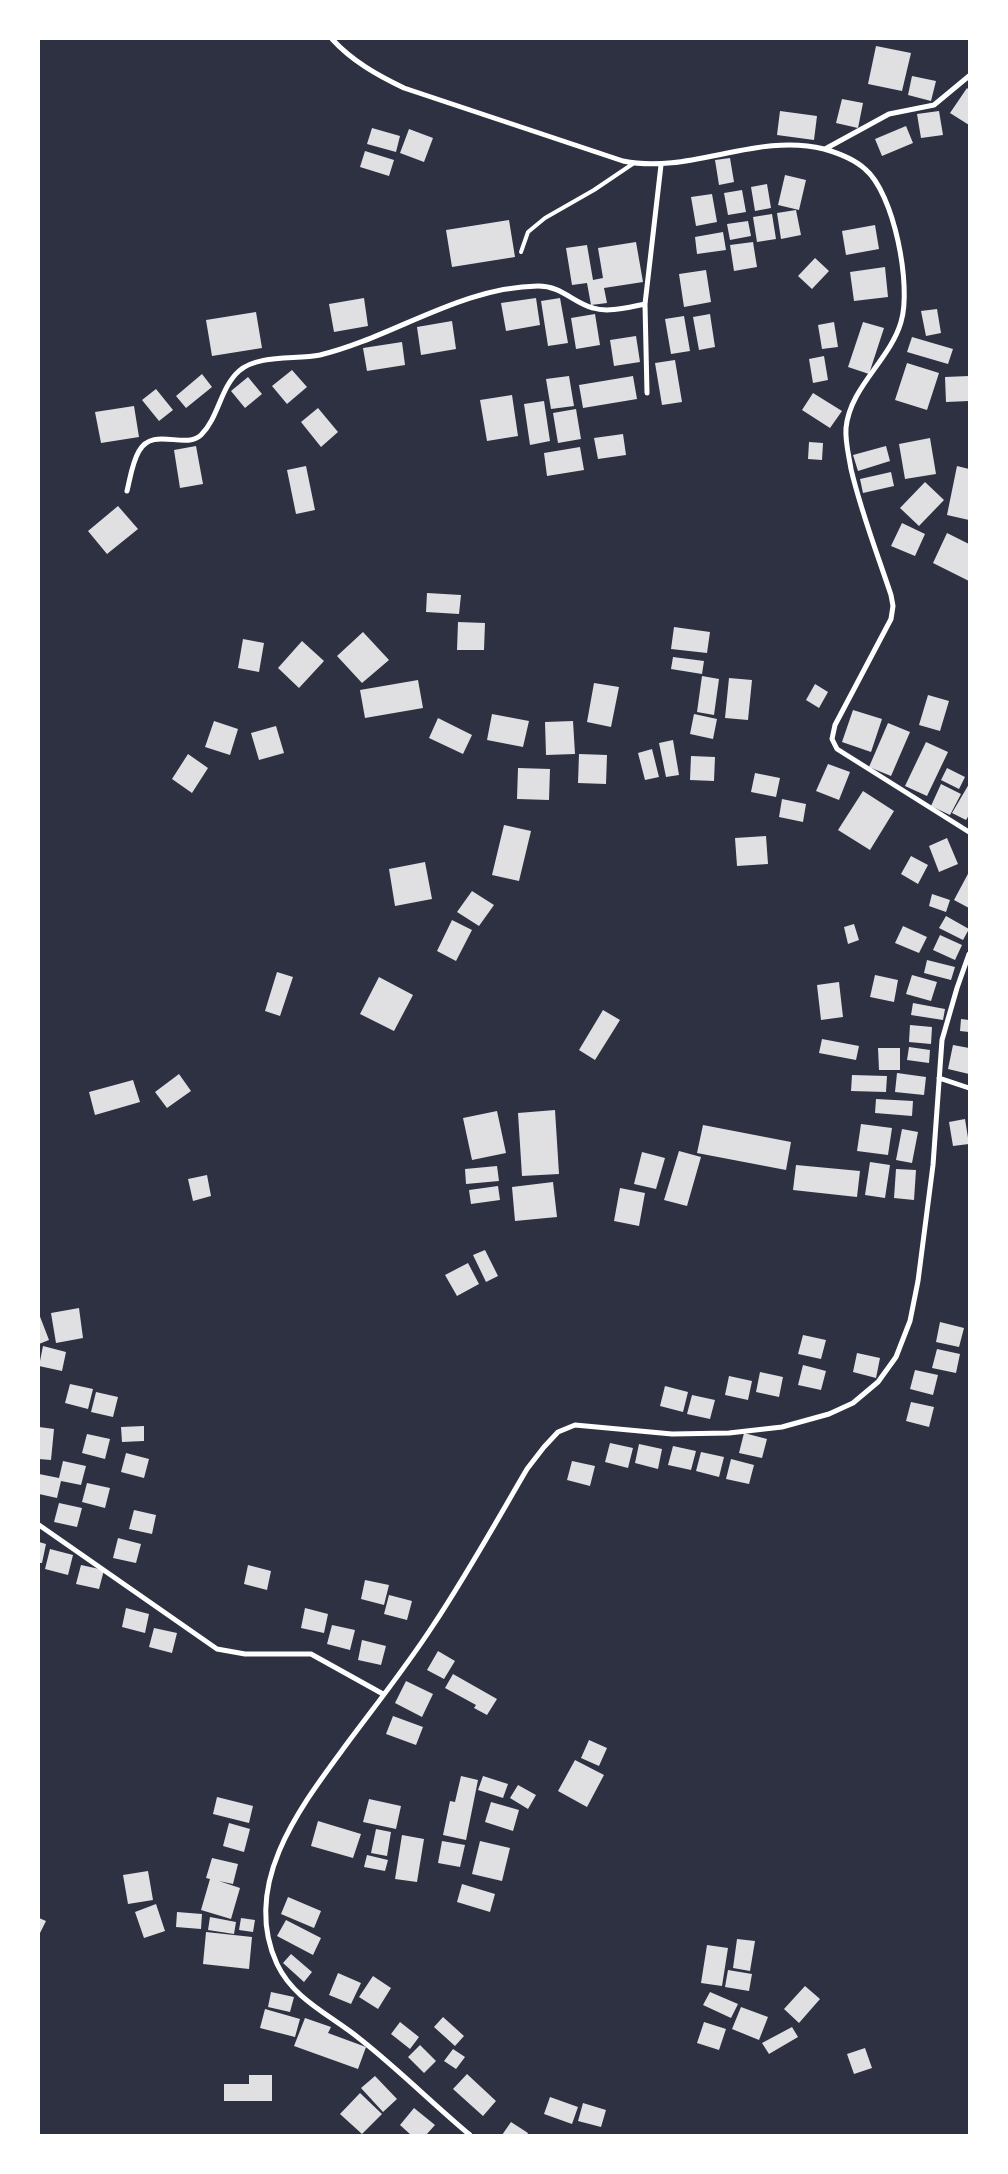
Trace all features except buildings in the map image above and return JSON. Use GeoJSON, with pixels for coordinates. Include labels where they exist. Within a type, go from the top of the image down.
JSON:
{"type":"FeatureCollection","features":[{"type":"Feature","properties":{"kind":"street"},"geometry":{"type":"LineString","coordinates":[[332,39],[344,53],[378,75],[404,88],[634,163],[661,165],[765,146],[800,145],[825,149],[848,158],[866,169],[880,188],[890,211],[902,261],[906,290],[902,322],[890,346],[855,397],[849,412],[846,429],[847,448],[858,503],[891,595],[893,606],[891,619],[835,725],[832,740],[837,749],[969,832]]}},
{"type":"Feature","properties":{"kind":"street"},"geometry":{"type":"LineString","coordinates":[[825,149],[888,114],[934,105],[969,76]]}},
{"type":"Feature","properties":{"kind":"street"},"geometry":{"type":"LineString","coordinates":[[647,394],[645,304],[661,165]]}},
{"type":"Feature","properties":{"kind":"street"},"geometry":{"type":"LineString","coordinates":[[127,491],[139,451],[149,442],[165,438],[187,441],[199,436],[208,426],[226,386],[240,370],[265,360],[325,353],[383,333],[463,300],[508,289],[552,286],[594,309],[614,309],[645,304]]}},
{"type":"Feature","properties":{"kind":"street"},"geometry":{"type":"LineString","coordinates":[[470,2135],[360,2038],[303,1998],[292,1986],[278,1964],[269,1940],[266,1900],[274,1865],[286,1834],[309,1795],[432,1627],[527,1469],[558,1432],[575,1425],[672,1434],[729,1433],[782,1427],[829,1414],[853,1404],[878,1382],[896,1358],[910,1321],[918,1281],[933,1165],[942,1040],[969,954]]}},
{"type":"Feature","properties":{"kind":"street"},"geometry":{"type":"LineString","coordinates":[[939,1078],[969,1088]]}},
{"type":"Feature","properties":{"kind":"street"},"geometry":{"type":"LineString","coordinates":[[39,1525],[217,1649],[245,1654],[311,1654],[383,1694]]}},
{"type":"Feature","properties":{"kind":"lane"},"geometry":{"type":"LineString","coordinates":[[520,252],[528,232],[545,218],[594,190],[634,163]]}}]}
